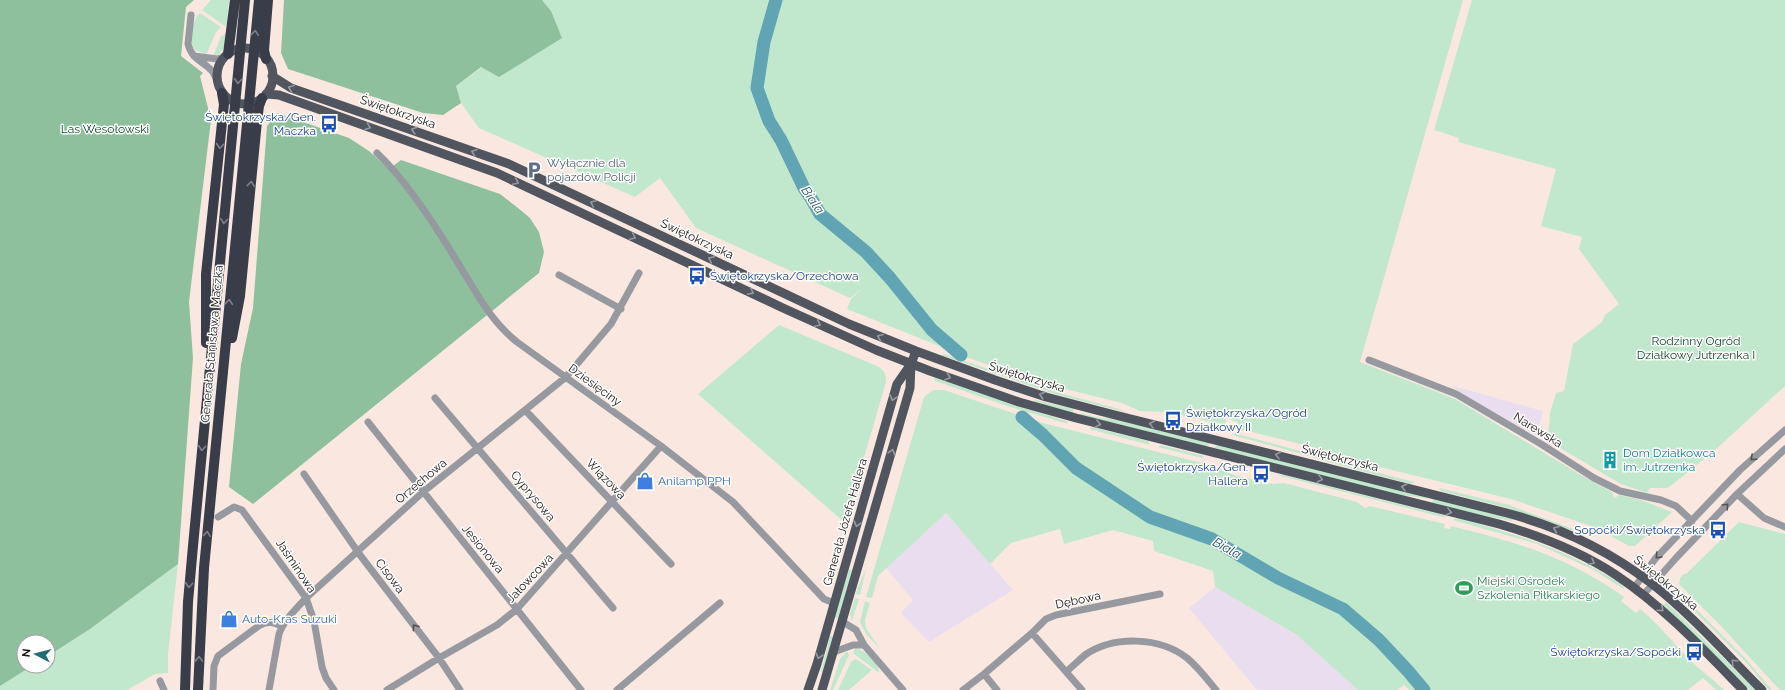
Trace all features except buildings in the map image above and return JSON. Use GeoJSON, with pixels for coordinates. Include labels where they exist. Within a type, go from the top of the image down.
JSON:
{"type":"FeatureCollection","features":[{"type":"Feature","properties":{"kind":"highway"},"geometry":{"type":"LineString","coordinates":[[226,56],[235,0]]}},
{"type":"Feature","properties":{"kind":"highway","name":"Generała Stanisława Maczka"},"geometry":{"type":"LineString","coordinates":[[185,690],[188,602],[245,0]]}},
{"type":"Feature","properties":{"kind":"highway","name":"Generała Stanisława Maczka"},"geometry":{"type":"LineString","coordinates":[[198,690],[203,574],[259,0]]}},
{"type":"Feature","properties":{"kind":"highway"},"geometry":{"type":"LineString","coordinates":[[266,59],[264,50],[268,0]]}},
{"type":"Feature","properties":{"kind":"highway"},"geometry":{"type":"LineString","coordinates":[[206,409],[203,376],[206,342],[206,274],[224,104],[222,93]]}},
{"type":"Feature","properties":{"kind":"highway"},"geometry":{"type":"LineString","coordinates":[[219,410],[227,384],[229,352],[240,296],[257,121],[259,106],[264,96]]}},
{"type":"Feature","properties":{"kind":"main road"},"geometry":{"type":"LineString","coordinates":[[238,49],[247,49],[258,52],[266,59],[272,76],[271,85],[264,96],[252,103],[241,104],[229,99],[222,93],[217,80],[217,73],[220,63],[226,56],[238,49]]}},
{"type":"Feature","properties":{"kind":"main road","name":"Świętokrzyska"},"geometry":{"type":"LineString","coordinates":[[272,76],[291,88],[509,164],[829,315],[916,351],[995,380],[1079,405],[1507,513],[1545,525],[1591,545],[1642,576],[1690,617],[1762,690]]}},
{"type":"Feature","properties":{"kind":"main road","name":"Świętokrzyska"},"geometry":{"type":"LineString","coordinates":[[264,96],[280,95],[497,173],[783,308],[911,364],[1012,400],[1076,418],[1499,524],[1540,537],[1595,563],[1634,588],[1678,625],[1743,690]]}},
{"type":"Feature","properties":{"kind":"main road","name":"Generała Józefa Hallera"},"geometry":{"type":"LineString","coordinates":[[808,690],[817,664],[897,384],[911,364],[916,351]]}},
{"type":"Feature","properties":{"kind":"main road","name":"Generała Józefa Hallera"},"geometry":{"type":"LineString","coordinates":[[822,690],[910,388],[911,364]]}},
{"type":"Feature","properties":{"kind":"main road"},"geometry":{"type":"LineString","coordinates":[[1076,418],[1079,405]]}},
{"type":"Feature","properties":{"kind":"main road"},"geometry":{"type":"LineString","coordinates":[[868,487],[881,490]]}},
{"type":"Feature","properties":{"kind":"main road"},"geometry":{"type":"LineString","coordinates":[[1420,504],[1426,504],[1430,500],[1429,495],[1424,492]]}},
{"type":"Feature","properties":{"kind":"street"},"geometry":{"type":"LineString","coordinates":[[191,15],[188,44],[191,53],[198,62],[212,71],[217,80]]}},
{"type":"Feature","properties":{"kind":"street"},"geometry":{"type":"LineString","coordinates":[[194,56],[217,59],[226,56]]}},
{"type":"Feature","properties":{"kind":"street","name":"Dziesięciny"},"geometry":{"type":"LineString","coordinates":[[377,153],[396,173],[412,195],[446,244],[482,304],[495,321],[512,338],[660,446],[733,502],[824,599],[834,603]]}},
{"type":"Feature","properties":{"kind":"street","name":"Orzechowa"},"geometry":{"type":"LineString","coordinates":[[269,690],[274,654],[282,626],[306,598],[423,492],[566,378],[611,324],[621,309],[639,273]]}},
{"type":"Feature","properties":{"kind":"street"},"geometry":{"type":"LineString","coordinates":[[559,275],[621,309]]}},
{"type":"Feature","properties":{"kind":"street","name":"Narewska"},"geometry":{"type":"LineString","coordinates":[[1369,360],[1456,394],[1541,444],[1594,478],[1620,491],[1661,500],[1676,506],[1692,521]]}},
{"type":"Feature","properties":{"kind":"street","name":"Cyprysowa"},"geometry":{"type":"LineString","coordinates":[[435,398],[613,608]]}},
{"type":"Feature","properties":{"kind":"street","name":"Wiązowa"},"geometry":{"type":"LineString","coordinates":[[525,410],[612,500],[671,564]]}},
{"type":"Feature","properties":{"kind":"street","name":"Jesionowa"},"geometry":{"type":"LineString","coordinates":[[368,422],[581,690]]}},
{"type":"Feature","properties":{"kind":"street"},"geometry":{"type":"LineString","coordinates":[[1634,588],[1652,562],[1740,470],[1785,430]]}},
{"type":"Feature","properties":{"kind":"street","name":"Jałowcowa"},"geometry":{"type":"LineString","coordinates":[[387,690],[496,625],[517,609],[567,554],[660,446]]}},
{"type":"Feature","properties":{"kind":"street"},"geometry":{"type":"LineString","coordinates":[[1643,595],[1686,547],[1737,494],[1785,449]]}},
{"type":"Feature","properties":{"kind":"street","name":"Cisowa"},"geometry":{"type":"LineString","coordinates":[[304,474],[358,551],[439,658],[460,690]]}},
{"type":"Feature","properties":{"kind":"street"},"geometry":{"type":"LineString","coordinates":[[1737,494],[1764,518],[1785,527]]}},
{"type":"Feature","properties":{"kind":"street","name":"Jaśminowa"},"geometry":{"type":"LineString","coordinates":[[218,517],[234,507],[242,510],[306,598],[314,621],[322,667],[326,678],[334,690]]}},
{"type":"Feature","properties":{"kind":"street"},"geometry":{"type":"LineString","coordinates":[[1676,537],[1676,542],[1679,546],[1686,547]]}},
{"type":"Feature","properties":{"kind":"street","name":"Dębowa"},"geometry":{"type":"LineString","coordinates":[[963,690],[984,674],[1046,619],[1056,615],[1160,594]]}},
{"type":"Feature","properties":{"kind":"street"},"geometry":{"type":"LineString","coordinates":[[617,690],[720,603]]}},
{"type":"Feature","properties":{"kind":"street"},"geometry":{"type":"LineString","coordinates":[[213,690],[214,666],[219,654],[266,622],[273,622],[282,626]]}},
{"type":"Feature","properties":{"kind":"street"},"geometry":{"type":"LineString","coordinates":[[843,622],[856,630],[864,645],[903,690]]}},
{"type":"Feature","properties":{"kind":"street"},"geometry":{"type":"LineString","coordinates":[[1032,632],[1082,690]]}},
{"type":"Feature","properties":{"kind":"street"},"geometry":{"type":"LineString","coordinates":[[1067,671],[1086,655],[1101,647],[1115,643],[1133,641],[1148,642],[1167,648],[1186,658],[1216,690]]}},
{"type":"Feature","properties":{"kind":"street"},"geometry":{"type":"LineString","coordinates":[[834,652],[853,645],[864,645]]}},
{"type":"Feature","properties":{"kind":"street"},"geometry":{"type":"LineString","coordinates":[[984,674],[997,690]]}},
{"type":"Feature","properties":{"kind":"street"},"geometry":{"type":"LineString","coordinates":[[160,681],[164,690]]}},
{"type":"Feature","properties":{"kind":"shaded area"},"geometry":{"type":"Polygon","coordinates":[[[1454,386],[1543,411],[1537,436],[1461,394],[1454,386]]]}},
{"type":"Feature","properties":{"kind":"shaded area"},"geometry":{"type":"Polygon","coordinates":[[[946,513],[1013,590],[929,642],[901,613],[913,600],[886,568],[946,513]]]}},
{"type":"Feature","properties":{"kind":"shaded area"},"geometry":{"type":"Polygon","coordinates":[[[1215,587],[1297,635],[1358,690],[1257,690],[1189,608],[1215,587]]]}},
{"type":"Feature","properties":{"kind":"green space","name":"Las Wesołowski"},"geometry":{"type":"Polygon","coordinates":[[[0,0],[194,0],[186,7],[181,56],[203,73],[200,76],[211,120],[189,302],[193,358],[178,564],[90,629],[56,651],[56,634],[16,634],[16,674],[19,674],[0,686],[0,0]]]}},
{"type":"Feature","properties":{"kind":"green space"},"geometry":{"type":"Polygon","coordinates":[[[211,0],[229,0],[227,24],[225,26],[202,10],[211,0]]]}},
{"type":"Feature","properties":{"kind":"green space"},"geometry":{"type":"Polygon","coordinates":[[[284,0],[542,0],[551,11],[562,38],[499,77],[481,67],[456,86],[461,103],[443,115],[423,113],[288,69],[281,53],[284,0]]]}},
{"type":"Feature","properties":{"kind":"green space"},"geometry":{"type":"Polygon","coordinates":[[[542,0],[1463,0],[1360,362],[1455,399],[1584,477],[1612,492],[1614,498],[1620,495],[1641,500],[1672,512],[1635,546],[1629,546],[1594,527],[1511,499],[1359,462],[1316,448],[1236,428],[1238,422],[1226,418],[1225,425],[1167,412],[1140,411],[1122,403],[1065,389],[974,360],[847,309],[851,299],[861,289],[850,298],[696,228],[660,178],[635,197],[479,128],[461,103],[456,86],[551,11],[542,0]]]}},
{"type":"Feature","properties":{"kind":"green space","name":"Rodzinny Ogród Działkowy Jutrzenka I"},"geometry":{"type":"Polygon","coordinates":[[[1472,0],[1785,0],[1785,386],[1714,451],[1667,488],[1650,488],[1647,493],[1621,484],[1548,441],[1550,413],[1556,393],[1564,391],[1573,344],[1602,322],[1605,315],[1619,304],[1579,249],[1582,237],[1541,226],[1556,169],[1458,142],[1459,138],[1434,130],[1472,0]]]}},
{"type":"Feature","properties":{"kind":"green space"},"geometry":{"type":"Polygon","coordinates":[[[200,13],[221,27],[216,32],[207,53],[205,54],[195,50],[191,41],[193,25],[200,13]]]}},
{"type":"Feature","properties":{"kind":"green space"},"geometry":{"type":"Polygon","coordinates":[[[227,33],[222,50],[217,55],[213,56],[221,36],[227,33]]]}},
{"type":"Feature","properties":{"kind":"green space"},"geometry":{"type":"Polygon","coordinates":[[[277,113],[349,138],[369,151],[389,169],[401,160],[500,194],[530,218],[539,232],[544,252],[539,273],[253,504],[229,487],[241,364],[253,308],[267,126],[277,113]]]}},
{"type":"Feature","properties":{"kind":"green space"},"geometry":{"type":"Polygon","coordinates":[[[779,325],[877,366],[883,370],[885,374],[886,382],[845,523],[698,394],[779,325]]]}},
{"type":"Feature","properties":{"kind":"green space"},"geometry":{"type":"Polygon","coordinates":[[[944,354],[1060,393],[1129,413],[1058,395],[941,355],[944,354]]]}},
{"type":"Feature","properties":{"kind":"green space"},"geometry":{"type":"Polygon","coordinates":[[[934,377],[1066,421],[1068,424],[1007,406],[935,381],[934,377]]]}},
{"type":"Feature","properties":{"kind":"green space"},"geometry":{"type":"Polygon","coordinates":[[[933,390],[944,390],[1043,423],[1206,464],[1234,475],[1272,484],[1284,483],[1357,502],[1365,508],[1370,506],[1445,524],[1444,528],[1450,529],[1451,526],[1498,538],[1541,552],[1583,571],[1603,583],[1624,597],[1621,601],[1636,613],[1640,609],[1689,659],[1724,690],[1716,690],[1703,678],[1688,690],[1409,690],[1404,685],[1397,690],[1358,690],[1297,635],[1215,587],[1213,571],[1154,551],[1153,541],[1113,530],[1064,544],[1060,529],[1011,543],[990,564],[946,513],[878,576],[872,598],[866,597],[924,397],[933,390]]]}},
{"type":"Feature","properties":{"kind":"green space"},"geometry":{"type":"Polygon","coordinates":[[[1035,400],[1074,409],[1073,413],[1034,402],[1035,400]]]}},
{"type":"Feature","properties":{"kind":"green space"},"geometry":{"type":"Polygon","coordinates":[[[1081,413],[1211,443],[1206,447],[1081,415],[1081,413]]]}},
{"type":"Feature","properties":{"kind":"green space"},"geometry":{"type":"Polygon","coordinates":[[[1092,427],[1148,441],[1150,445],[1089,429],[1092,427]]]}},
{"type":"Feature","properties":{"kind":"green space"},"geometry":{"type":"Polygon","coordinates":[[[1232,433],[1415,482],[1411,484],[1235,436],[1232,433]]]}},
{"type":"Feature","properties":{"kind":"green space"},"geometry":{"type":"Polygon","coordinates":[[[1161,445],[1204,456],[1202,458],[1158,447],[1161,445]]]}},
{"type":"Feature","properties":{"kind":"green space"},"geometry":{"type":"Polygon","coordinates":[[[1218,445],[1426,496],[1426,498],[1394,494],[1213,448],[1218,445]]]}},
{"type":"Feature","properties":{"kind":"green space"},"geometry":{"type":"Polygon","coordinates":[[[1277,475],[1284,475],[1443,515],[1446,518],[1277,475]]]}},
{"type":"Feature","properties":{"kind":"green space"},"geometry":{"type":"Polygon","coordinates":[[[1439,488],[1509,505],[1573,529],[1567,529],[1508,508],[1441,491],[1439,488]]]}},
{"type":"Feature","properties":{"kind":"green space"},"geometry":{"type":"Polygon","coordinates":[[[1434,498],[1513,519],[1512,521],[1475,514],[1432,503],[1434,498]]]}},
{"type":"Feature","properties":{"kind":"green space"},"geometry":{"type":"Polygon","coordinates":[[[1457,518],[1515,535],[1552,548],[1612,578],[1620,583],[1625,590],[1592,569],[1537,544],[1453,520],[1457,518]]]}},
{"type":"Feature","properties":{"kind":"green space"},"geometry":{"type":"Polygon","coordinates":[[[1739,522],[1785,534],[1785,690],[1780,690],[1777,687],[1720,625],[1679,584],[1680,578],[1685,573],[1686,574],[1739,522]]]}},
{"type":"Feature","properties":{"kind":"green space"},"geometry":{"type":"Polygon","coordinates":[[[178,564],[168,654],[168,673],[155,674],[127,690],[0,690],[0,686],[19,674],[56,674],[56,651],[90,629],[178,564]]]}},
{"type":"Feature","properties":{"kind":"green space"},"geometry":{"type":"Polygon","coordinates":[[[849,569],[852,570],[840,618],[834,618],[849,569]]]}},
{"type":"Feature","properties":{"kind":"green space"},"geometry":{"type":"Polygon","coordinates":[[[866,569],[860,595],[856,594],[858,587],[866,569]]]}},
{"type":"Feature","properties":{"kind":"green space"},"geometry":{"type":"Polygon","coordinates":[[[1677,590],[1746,659],[1772,690],[1769,690],[1745,661],[1675,592],[1677,590]]]}},
{"type":"Feature","properties":{"kind":"green space"},"geometry":{"type":"Polygon","coordinates":[[[855,598],[859,599],[852,621],[850,614],[855,598]]]}},
{"type":"Feature","properties":{"kind":"green space"},"geometry":{"type":"Polygon","coordinates":[[[865,601],[870,603],[865,620],[866,628],[880,649],[866,634],[860,622],[865,601]]]}},
{"type":"Feature","properties":{"kind":"green space"},"geometry":{"type":"Polygon","coordinates":[[[1666,602],[1756,690],[1750,690],[1663,605],[1666,602]]]}},
{"type":"Feature","properties":{"kind":"green space"},"geometry":{"type":"Polygon","coordinates":[[[830,636],[834,637],[824,673],[821,672],[830,636]]]}},
{"type":"Feature","properties":{"kind":"green space"},"geometry":{"type":"Polygon","coordinates":[[[855,648],[863,651],[871,657],[877,665],[879,673],[853,653],[855,648]]]}},
{"type":"Feature","properties":{"kind":"green space"},"geometry":{"type":"Polygon","coordinates":[[[847,651],[849,655],[833,690],[830,690],[840,659],[847,651]]]}},
{"type":"Feature","properties":{"kind":"green space"},"geometry":{"type":"Polygon","coordinates":[[[856,659],[872,670],[849,690],[838,690],[851,662],[856,659]]]}},
{"type":"Feature","properties":{"kind":"waterway","name":"Biala"},"geometry":{"type":"LineString","coordinates":[[776,0],[764,42],[757,88],[769,121],[781,140],[804,188],[820,214],[866,252],[890,278],[932,330],[961,355]]}},
{"type":"Feature","properties":{"kind":"waterway","name":"Biala"},"geometry":{"type":"LineString","coordinates":[[1022,417],[1043,435],[1076,468],[1150,517],[1212,539],[1278,578],[1343,609],[1379,640],[1424,690]]}},
{"type":"Feature","properties":{"kind":"place","name":"Świętokrzyska/Gen. Maczka"},"geometry":{"type":"Point","coordinates":[329,124]}},
{"type":"Feature","properties":{"kind":"place","name":"Wyłącznie dla pojazdów Policji"},"geometry":{"type":"Point","coordinates":[534,170]}},
{"type":"Feature","properties":{"kind":"place","name":"Świętokrzyska/Orzechowa"},"geometry":{"type":"Point","coordinates":[697,276]}},
{"type":"Feature","properties":{"kind":"place","name":"Świętokrzyska/Ogród Działkowy II"},"geometry":{"type":"Point","coordinates":[1173,420]}},
{"type":"Feature","properties":{"kind":"place","name":"Dom Działkowca im. Jutrzenka"},"geometry":{"type":"Point","coordinates":[1610,460]}},
{"type":"Feature","properties":{"kind":"place","name":"Świętokrzyska/Gen. Hallera"},"geometry":{"type":"Point","coordinates":[1261,474]}},
{"type":"Feature","properties":{"kind":"place","name":"Anilamp PPH"},"geometry":{"type":"Point","coordinates":[645,481]}},
{"type":"Feature","properties":{"kind":"place","name":"Sopoćki/Świętokrzyska"},"geometry":{"type":"Point","coordinates":[1718,530]}},
{"type":"Feature","properties":{"kind":"place","name":"Miejski Ośrodek Szkolenia Piłkarskiego"},"geometry":{"type":"Point","coordinates":[1464,588]}},
{"type":"Feature","properties":{"kind":"place","name":"Auto-Kras Suzuki"},"geometry":{"type":"Point","coordinates":[229,619]}},
{"type":"Feature","properties":{"kind":"place","name":"Świętokrzyska/Sopoćki"},"geometry":{"type":"Point","coordinates":[1694,652]}}]}
